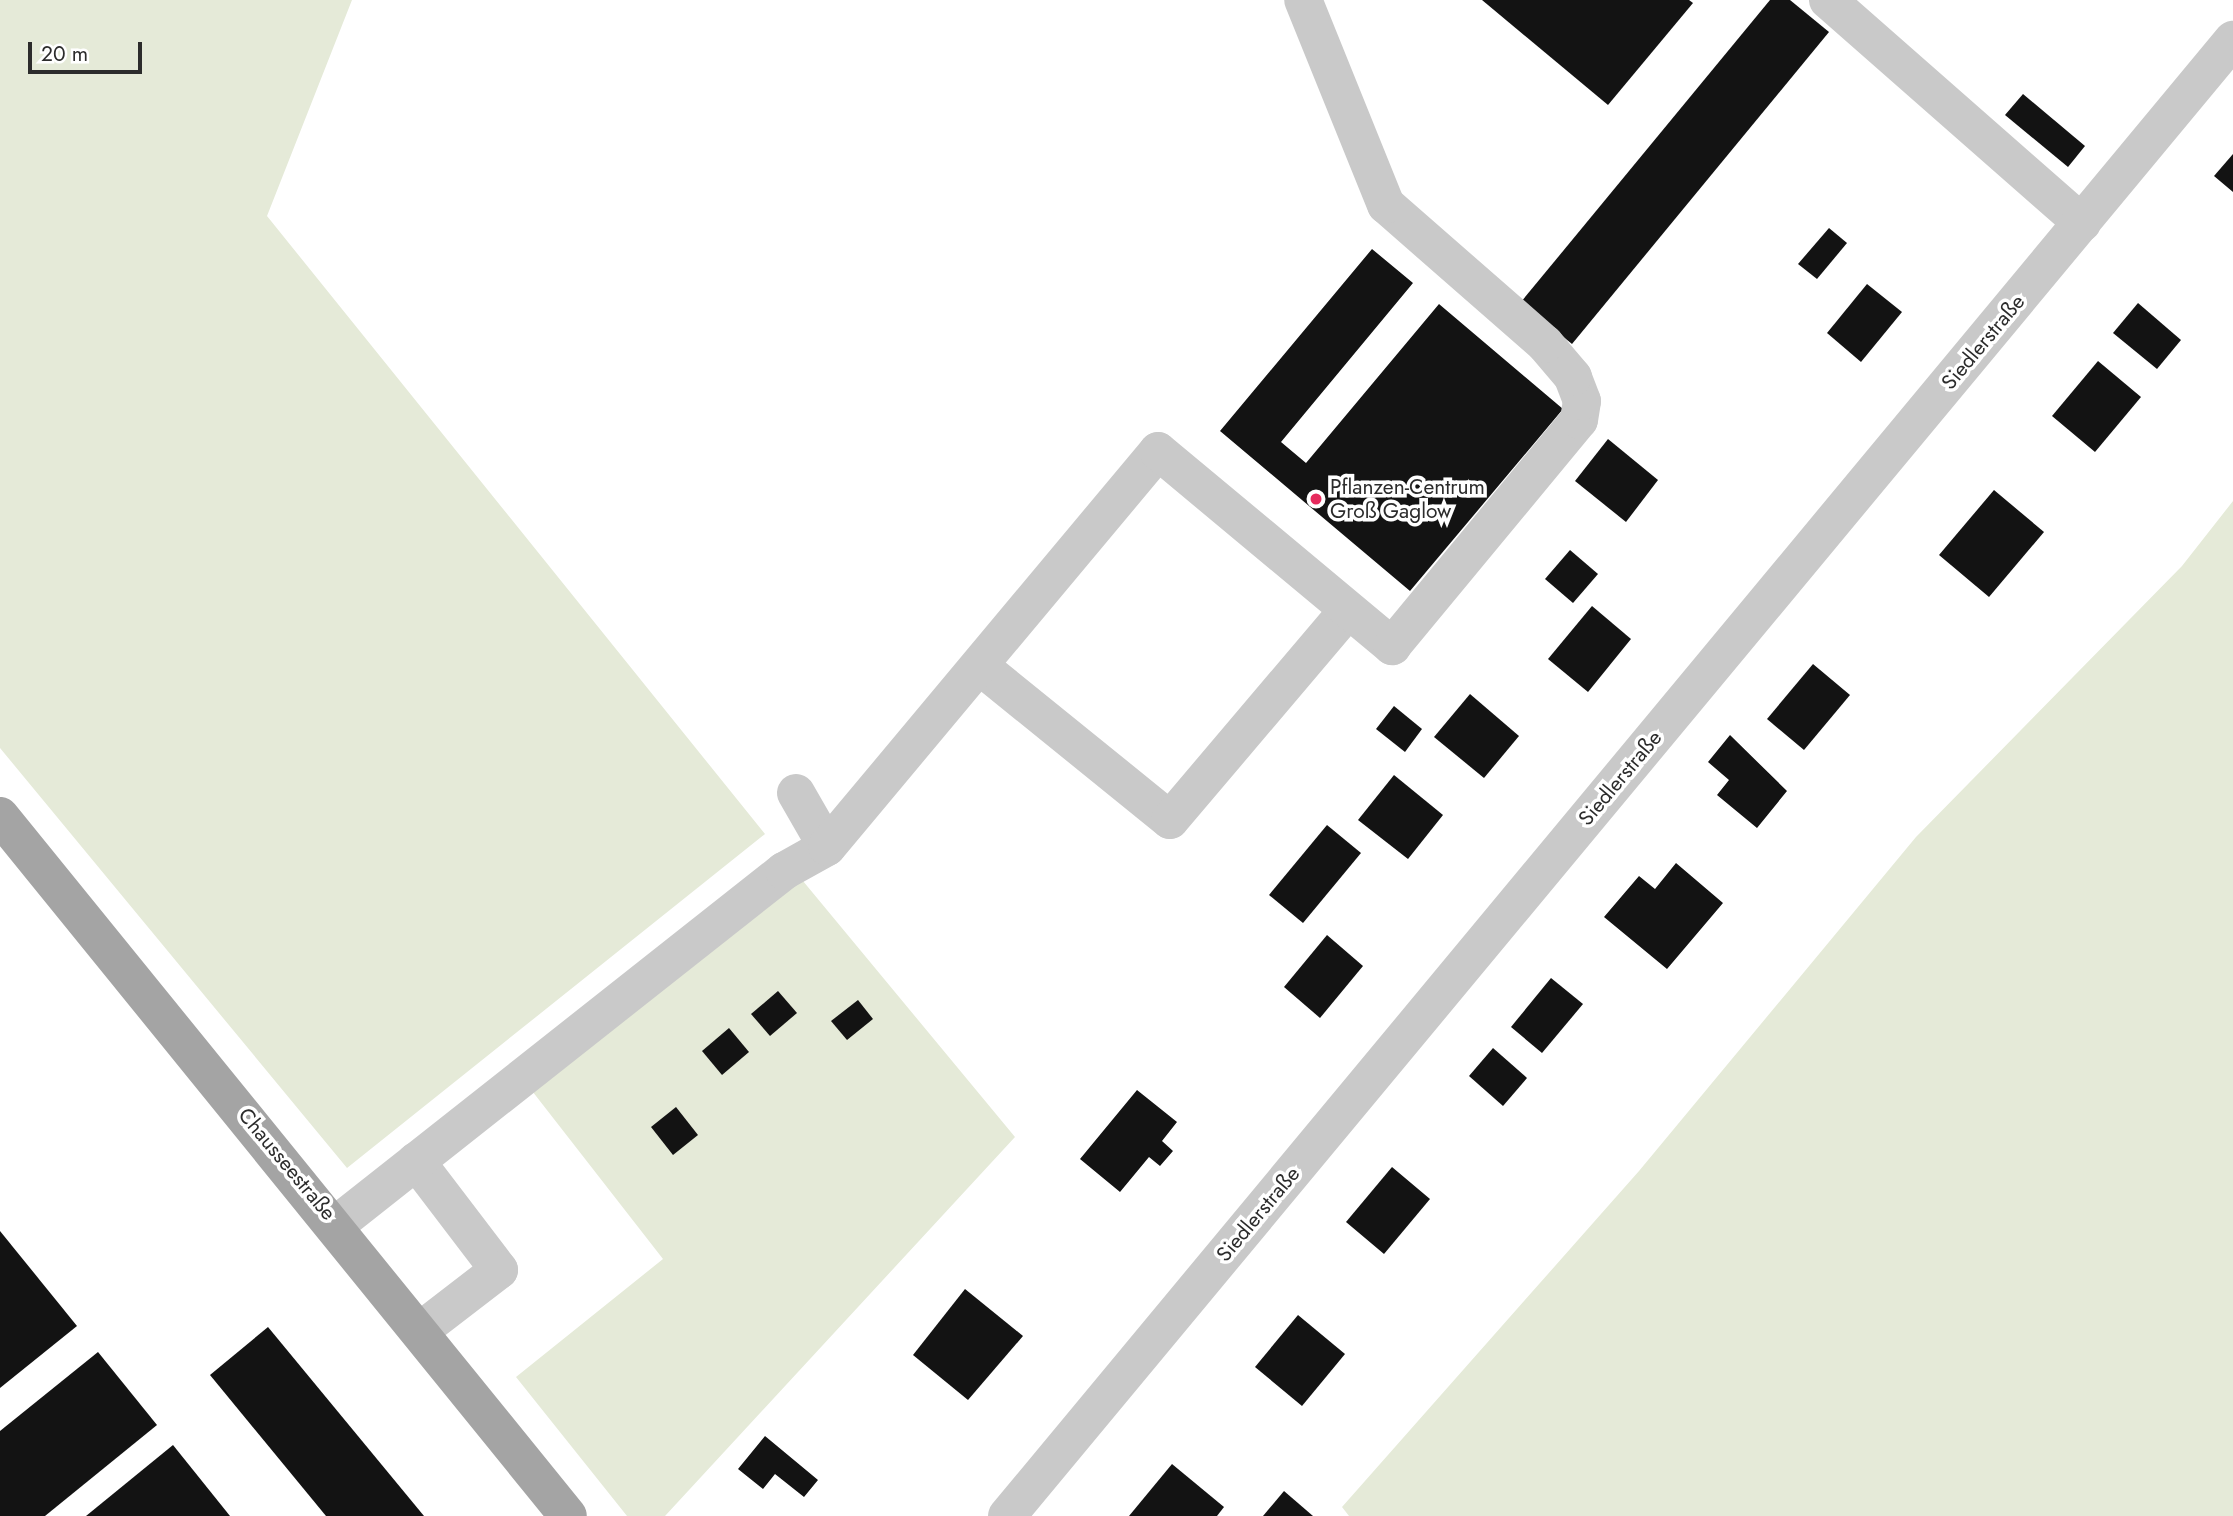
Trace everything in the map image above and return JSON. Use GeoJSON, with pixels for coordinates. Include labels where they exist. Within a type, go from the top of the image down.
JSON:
{"type":"FeatureCollection","features":[{"type":"Feature","properties":{"kind":"main road","name":"Chausseestraße"},"geometry":{"type":"LineString","coordinates":[[0,816],[337,1224],[568,1516]]}},
{"type":"Feature","properties":{"kind":"street"},"geometry":{"type":"LineString","coordinates":[[337,1224],[784,871],[827,847],[981,667],[1158,451],[1392,646],[1579,420],[1581,401],[1573,377],[1545,344],[1386,205],[1303,0]]}},
{"type":"Feature","properties":{"kind":"street"},"geometry":{"type":"LineString","coordinates":[[1828,0],[2082,223]]}},
{"type":"Feature","properties":{"kind":"street","name":"Siedlerstraße"},"geometry":{"type":"LineString","coordinates":[[1007,1516],[2233,40]]}},
{"type":"Feature","properties":{"kind":"street"},"geometry":{"type":"LineString","coordinates":[[981,667],[1170,820],[1348,610]]}},
{"type":"Feature","properties":{"kind":"street"},"geometry":{"type":"LineString","coordinates":[[796,793],[827,847]]}},
{"type":"Feature","properties":{"kind":"street"},"geometry":{"type":"LineString","coordinates":[[416,1161],[499,1270],[421,1330]]}},
{"type":"Feature","properties":{"kind":"green space"},"geometry":{"type":"Polygon","coordinates":[[[0,0],[352,0],[267,216],[765,834],[347,1168],[0,748],[0,0]]]}},
{"type":"Feature","properties":{"kind":"green space"},"geometry":{"type":"Polygon","coordinates":[[[2233,501],[2233,1516],[1349,1516],[1342,1507],[1639,1171],[1916,837],[2182,566],[2233,501]]]}},
{"type":"Feature","properties":{"kind":"green space"},"geometry":{"type":"Polygon","coordinates":[[[798,875],[1015,1137],[665,1516],[627,1516],[516,1377],[663,1259],[529,1087],[798,875]]]}},
{"type":"Feature","properties":{"kind":"building"},"geometry":{"type":"Polygon","coordinates":[[[1482,0],[1689,0],[1693,3],[1608,105],[1482,0]]]}},
{"type":"Feature","properties":{"kind":"building"},"geometry":{"type":"Polygon","coordinates":[[[1770,0],[1790,0],[1829,32],[1572,344],[1521,302],[1770,0]]]}},
{"type":"Feature","properties":{"kind":"building"},"geometry":{"type":"Polygon","coordinates":[[[2023,94],[2085,146],[2068,167],[2005,115],[2023,94]]]}},
{"type":"Feature","properties":{"kind":"building"},"geometry":{"type":"Polygon","coordinates":[[[2233,154],[2233,192],[2214,176],[2233,154]]]}},
{"type":"Feature","properties":{"kind":"building"},"geometry":{"type":"Polygon","coordinates":[[[1829,228],[1847,243],[1817,279],[1798,264],[1829,228]]]}},
{"type":"Feature","properties":{"kind":"building"},"geometry":{"type":"Polygon","coordinates":[[[1372,249],[1413,283],[1281,442],[1306,463],[1439,304],[1563,409],[1410,591],[1220,431],[1372,249]]]}},
{"type":"Feature","properties":{"kind":"building"},"geometry":{"type":"Polygon","coordinates":[[[1867,284],[1902,312],[1861,362],[1827,333],[1867,284]]]}},
{"type":"Feature","properties":{"kind":"building"},"geometry":{"type":"Polygon","coordinates":[[[2138,303],[2181,340],[2157,369],[2113,333],[2138,303]]]}},
{"type":"Feature","properties":{"kind":"building"},"geometry":{"type":"Polygon","coordinates":[[[2098,361],[2141,397],[2095,452],[2052,416],[2098,361]]]}},
{"type":"Feature","properties":{"kind":"building"},"geometry":{"type":"Polygon","coordinates":[[[1608,439],[1658,480],[1626,522],[1575,481],[1608,439]]]}},
{"type":"Feature","properties":{"kind":"building"},"geometry":{"type":"Polygon","coordinates":[[[1994,490],[2044,532],[1989,597],[1939,555],[1994,490]]]}},
{"type":"Feature","properties":{"kind":"building"},"geometry":{"type":"Polygon","coordinates":[[[1570,550],[1598,574],[1573,603],[1545,579],[1570,550]]]}},
{"type":"Feature","properties":{"kind":"building"},"geometry":{"type":"Polygon","coordinates":[[[1592,606],[1631,639],[1588,692],[1548,659],[1592,606]]]}},
{"type":"Feature","properties":{"kind":"building"},"geometry":{"type":"Polygon","coordinates":[[[1813,664],[1850,695],[1804,750],[1767,719],[1813,664]]]}},
{"type":"Feature","properties":{"kind":"building"},"geometry":{"type":"Polygon","coordinates":[[[1470,694],[1519,736],[1484,778],[1434,737],[1470,694]]]}},
{"type":"Feature","properties":{"kind":"building"},"geometry":{"type":"Polygon","coordinates":[[[1394,706],[1422,729],[1405,752],[1376,729],[1394,706]]]}},
{"type":"Feature","properties":{"kind":"building"},"geometry":{"type":"Polygon","coordinates":[[[1730,735],[1787,791],[1757,828],[1717,795],[1729,780],[1708,762],[1730,735]]]}},
{"type":"Feature","properties":{"kind":"building"},"geometry":{"type":"Polygon","coordinates":[[[1394,775],[1443,815],[1408,859],[1358,820],[1394,775]]]}},
{"type":"Feature","properties":{"kind":"building"},"geometry":{"type":"Polygon","coordinates":[[[1327,825],[1361,853],[1303,923],[1269,895],[1327,825]]]}},
{"type":"Feature","properties":{"kind":"building"},"geometry":{"type":"Polygon","coordinates":[[[1676,863],[1723,903],[1667,969],[1604,917],[1639,876],[1655,889],[1676,863]]]}},
{"type":"Feature","properties":{"kind":"building"},"geometry":{"type":"Polygon","coordinates":[[[1327,935],[1363,966],[1320,1018],[1284,987],[1327,935]]]}},
{"type":"Feature","properties":{"kind":"building"},"geometry":{"type":"Polygon","coordinates":[[[1551,978],[1583,1004],[1542,1053],[1511,1027],[1551,978]]]}},
{"type":"Feature","properties":{"kind":"building"},"geometry":{"type":"Polygon","coordinates":[[[778,991],[797,1013],[770,1036],[751,1014],[778,991]]]}},
{"type":"Feature","properties":{"kind":"building"},"geometry":{"type":"Polygon","coordinates":[[[858,1000],[873,1019],[847,1040],[831,1021],[858,1000]]]}},
{"type":"Feature","properties":{"kind":"building"},"geometry":{"type":"Polygon","coordinates":[[[729,1028],[749,1052],[722,1075],[702,1051],[729,1028]]]}},
{"type":"Feature","properties":{"kind":"building"},"geometry":{"type":"Polygon","coordinates":[[[1493,1048],[1527,1078],[1503,1106],[1469,1076],[1493,1048]]]}},
{"type":"Feature","properties":{"kind":"building"},"geometry":{"type":"Polygon","coordinates":[[[1137,1090],[1177,1122],[1162,1141],[1173,1151],[1160,1166],[1149,1157],[1120,1192],[1080,1159],[1137,1090]]]}},
{"type":"Feature","properties":{"kind":"building"},"geometry":{"type":"Polygon","coordinates":[[[676,1107],[698,1135],[673,1155],[651,1127],[676,1107]]]}},
{"type":"Feature","properties":{"kind":"building"},"geometry":{"type":"Polygon","coordinates":[[[1392,1167],[1430,1199],[1384,1254],[1346,1222],[1392,1167]]]}},
{"type":"Feature","properties":{"kind":"building"},"geometry":{"type":"Polygon","coordinates":[[[0,1231],[77,1326],[0,1388],[0,1231]]]}},
{"type":"Feature","properties":{"kind":"building"},"geometry":{"type":"Polygon","coordinates":[[[965,1289],[1023,1336],[968,1400],[913,1355],[965,1289]]]}},
{"type":"Feature","properties":{"kind":"building"},"geometry":{"type":"Polygon","coordinates":[[[1298,1315],[1345,1354],[1302,1406],[1255,1367],[1298,1315]]]}},
{"type":"Feature","properties":{"kind":"building"},"geometry":{"type":"Polygon","coordinates":[[[268,1327],[424,1516],[326,1516],[210,1375],[268,1327]]]}},
{"type":"Feature","properties":{"kind":"building"},"geometry":{"type":"Polygon","coordinates":[[[98,1352],[157,1425],[45,1516],[0,1516],[0,1431],[98,1352]]]}},
{"type":"Feature","properties":{"kind":"building"},"geometry":{"type":"Polygon","coordinates":[[[765,1436],[818,1480],[804,1497],[775,1474],[763,1489],[738,1469],[765,1436]]]}},
{"type":"Feature","properties":{"kind":"building"},"geometry":{"type":"Polygon","coordinates":[[[173,1445],[230,1516],[86,1516],[173,1445]]]}},
{"type":"Feature","properties":{"kind":"building"},"geometry":{"type":"Polygon","coordinates":[[[1172,1464],[1224,1507],[1217,1516],[1129,1516],[1172,1464]]]}},
{"type":"Feature","properties":{"kind":"building"},"geometry":{"type":"Polygon","coordinates":[[[1284,1491],[1313,1516],[1263,1516],[1284,1491]]]}},
{"type":"Feature","properties":{"kind":"place","name":"Pflanzen-Centrum Groß Gaglow"},"geometry":{"type":"Point","coordinates":[1316,499]}}]}
